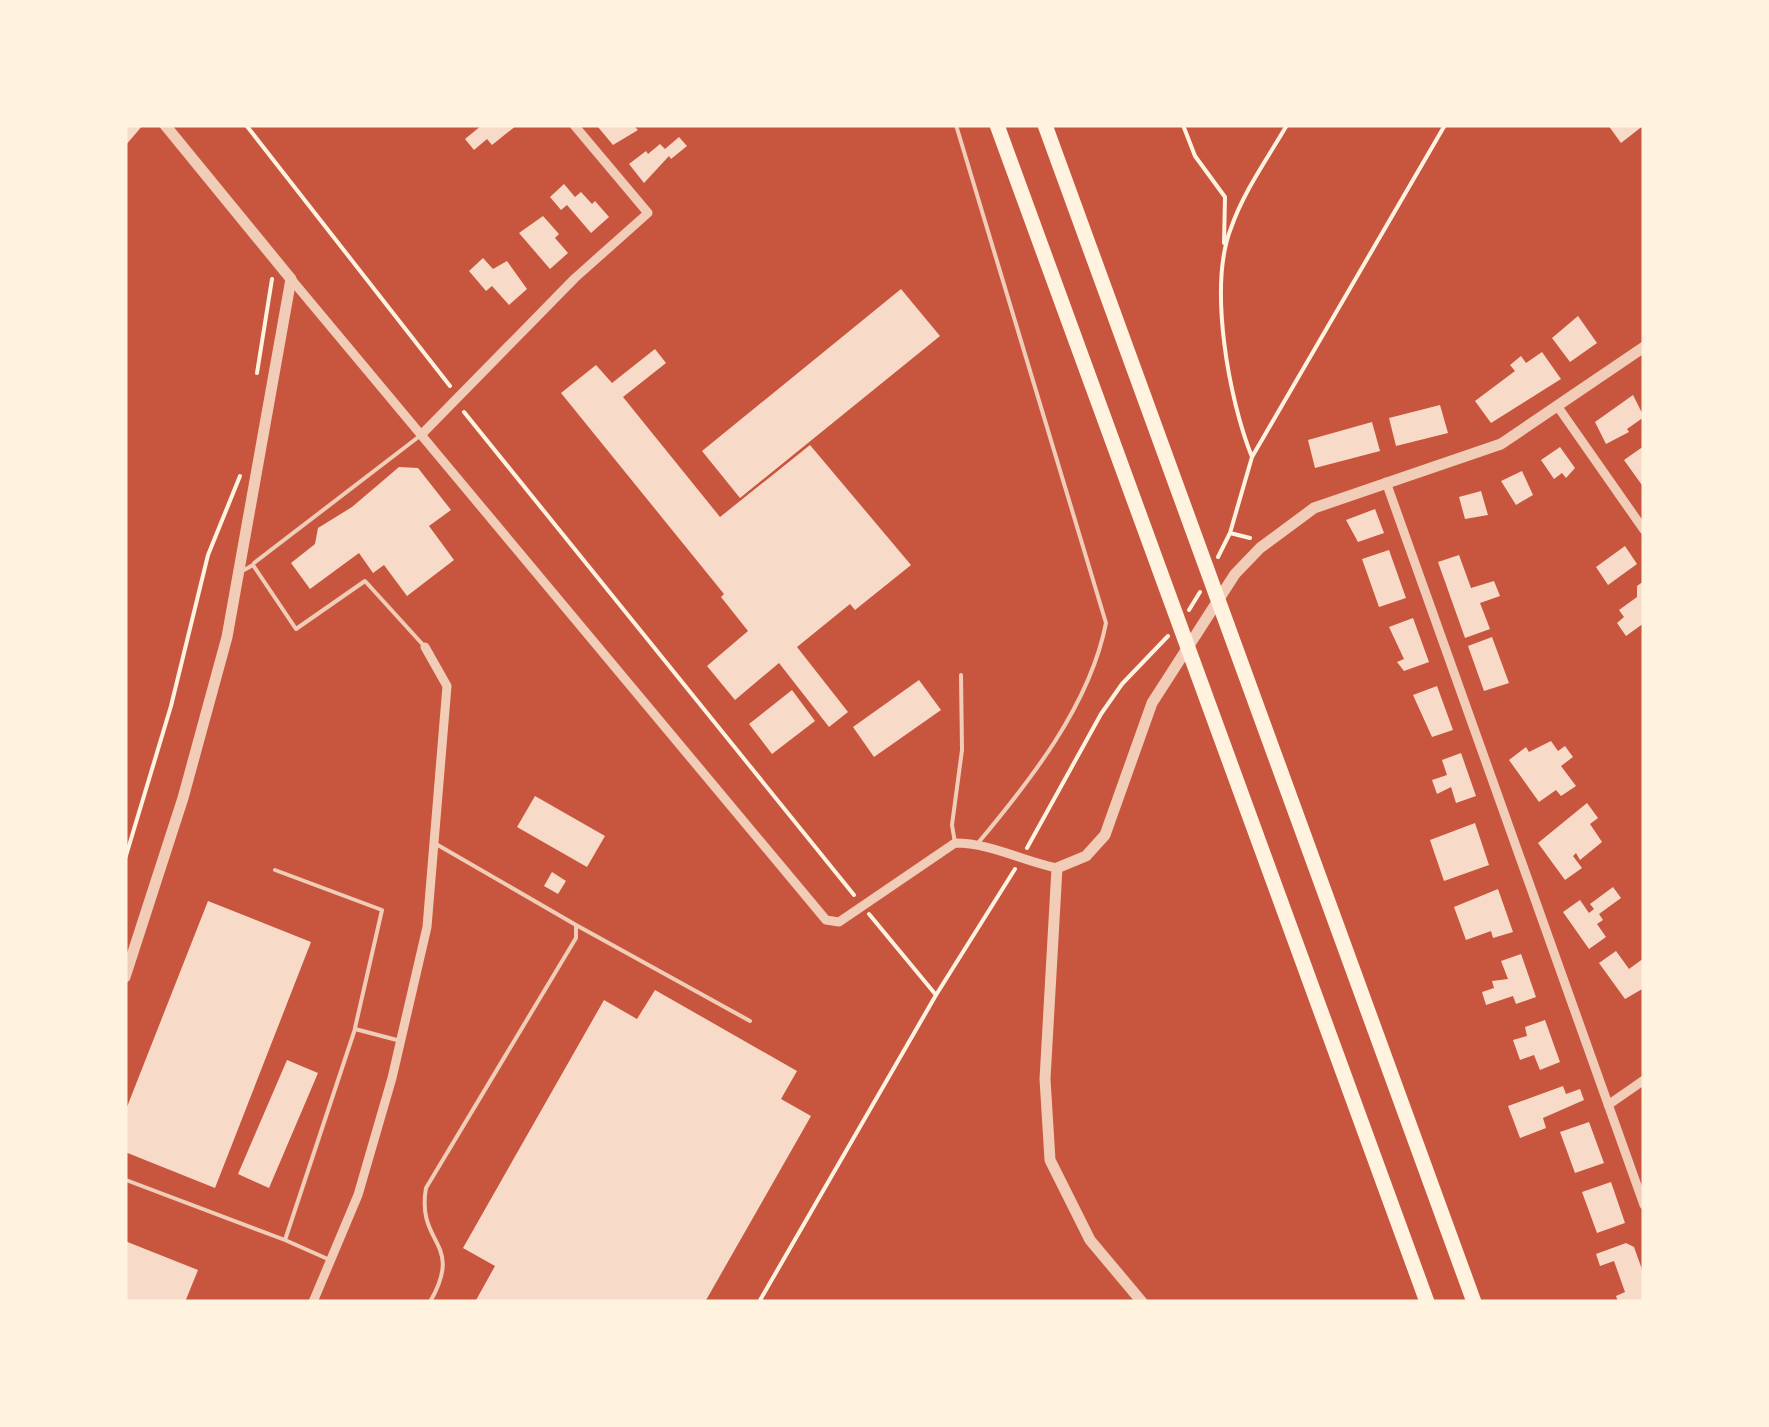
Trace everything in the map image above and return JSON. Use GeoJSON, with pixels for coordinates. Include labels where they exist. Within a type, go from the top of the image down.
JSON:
{"type":"FeatureCollection","features":[{"type":"Feature","properties":{"kind":"highway"},"geometry":{"type":"LineString","coordinates":[[998,125],[1426,1302]]}},
{"type":"Feature","properties":{"kind":"highway"},"geometry":{"type":"LineString","coordinates":[[1045,125],[1474,1302]]}},
{"type":"Feature","properties":{"kind":"street"},"geometry":{"type":"LineString","coordinates":[[165,125],[826,920],[838,922],[956,843],[978,843],[1020,861],[1057,868],[1086,856],[1105,835],[1152,703],[1246,561],[1314,508],[1490,450],[1644,347]]}},
{"type":"Feature","properties":{"kind":"street"},"geometry":{"type":"LineString","coordinates":[[421,435],[575,278],[648,212],[574,125]]}},
{"type":"Feature","properties":{"kind":"street"},"geometry":{"type":"LineString","coordinates":[[125,977],[183,798],[240,572],[291,279]]}},
{"type":"Feature","properties":{"kind":"street"},"geometry":{"type":"LineString","coordinates":[[1558,407],[1644,530]]}},
{"type":"Feature","properties":{"kind":"street"},"geometry":{"type":"LineString","coordinates":[[1386,482],[1644,1205]]}},
{"type":"Feature","properties":{"kind":"street"},"geometry":{"type":"LineString","coordinates":[[313,1302],[358,1194],[427,927],[447,686],[425,646]]}},
{"type":"Feature","properties":{"kind":"street"},"geometry":{"type":"LineString","coordinates":[[1057,868],[1044,1078],[1050,1160],[1090,1240],[1142,1302]]}},
{"type":"Feature","properties":{"kind":"street"},"geometry":{"type":"LineString","coordinates":[[1608,1106],[1644,1080]]}},
{"type":"Feature","properties":{"kind":"lane"},"geometry":{"type":"LineString","coordinates":[[956,125],[1106,624],[1085,683],[1033,777],[978,843]]}},
{"type":"Feature","properties":{"kind":"lane"},"geometry":{"type":"LineString","coordinates":[[240,572],[421,435]]}},
{"type":"Feature","properties":{"kind":"lane"},"geometry":{"type":"LineString","coordinates":[[253,565],[296,629],[365,580],[425,646]]}},
{"type":"Feature","properties":{"kind":"lane"},"geometry":{"type":"LineString","coordinates":[[956,843],[952,825],[962,750],[960,675]]}},
{"type":"Feature","properties":{"kind":"lane"},"geometry":{"type":"LineString","coordinates":[[434,843],[750,1020]]}},
{"type":"Feature","properties":{"kind":"lane"},"geometry":{"type":"LineString","coordinates":[[275,870],[382,910],[355,1029],[285,1240]]}},
{"type":"Feature","properties":{"kind":"lane"},"geometry":{"type":"LineString","coordinates":[[430,1302],[444,1277],[444,1256],[422,1214],[426,1188],[576,938],[576,925]]}},
{"type":"Feature","properties":{"kind":"lane"},"geometry":{"type":"LineString","coordinates":[[355,1029],[400,1040]]}},
{"type":"Feature","properties":{"kind":"lane"},"geometry":{"type":"LineString","coordinates":[[126,1180],[330,1260]]}},
{"type":"Feature","properties":{"kind":"path"},"geometry":{"type":"LineString","coordinates":[[246,125],[423,345],[464,411],[936,995]]}},
{"type":"Feature","properties":{"kind":"path"},"geometry":{"type":"LineString","coordinates":[[1183,125],[1196,156],[1225,197],[1223,324],[1234,412],[1252,457]]}},
{"type":"Feature","properties":{"kind":"path"},"geometry":{"type":"LineString","coordinates":[[1224,249],[1241,203],[1286,125]]}},
{"type":"Feature","properties":{"kind":"path"},"geometry":{"type":"LineString","coordinates":[[1210,573],[1230,533],[1252,457],[1445,125]]}},
{"type":"Feature","properties":{"kind":"path"},"geometry":{"type":"LineString","coordinates":[[255,390],[276,259]]}},
{"type":"Feature","properties":{"kind":"path"},"geometry":{"type":"LineString","coordinates":[[125,858],[171,706],[208,555],[244,466]]}},
{"type":"Feature","properties":{"kind":"path"},"geometry":{"type":"LineString","coordinates":[[1181,620],[1201,590]]}},
{"type":"Feature","properties":{"kind":"path"},"geometry":{"type":"LineString","coordinates":[[760,1302],[936,995],[1020,861],[1101,714],[1122,684],[1170,634]]}},
{"type":"Feature","properties":{"kind":"building"},"geometry":{"type":"Polygon","coordinates":[[[125,125],[143,125],[125,146],[125,125]]]}},
{"type":"Feature","properties":{"kind":"building"},"geometry":{"type":"Polygon","coordinates":[[[482,125],[517,125],[492,145],[487,139],[474,150],[465,139],[482,125]]]}},
{"type":"Feature","properties":{"kind":"building"},"geometry":{"type":"Polygon","coordinates":[[[633,125],[638,130],[613,145],[598,127],[633,125]]]}},
{"type":"Feature","properties":{"kind":"building"},"geometry":{"type":"Polygon","coordinates":[[[1608,125],[1644,125],[1621,143],[1608,125]]]}},
{"type":"Feature","properties":{"kind":"building"},"geometry":{"type":"Polygon","coordinates":[[[679,137],[687,146],[671,159],[669,156],[644,183],[629,164],[660,144],[665,149],[679,137]]]}},
{"type":"Feature","properties":{"kind":"building"},"geometry":{"type":"Polygon","coordinates":[[[564,184],[575,197],[581,192],[592,204],[595,201],[609,217],[591,233],[567,205],[561,210],[550,197],[564,184]]]}},
{"type":"Feature","properties":{"kind":"building"},"geometry":{"type":"Polygon","coordinates":[[[543,216],[559,234],[555,238],[568,253],[550,269],[519,233],[543,216]]]}},
{"type":"Feature","properties":{"kind":"building"},"geometry":{"type":"Polygon","coordinates":[[[483,258],[493,269],[507,261],[527,289],[509,305],[492,286],[486,291],[469,271],[483,258]]]}},
{"type":"Feature","properties":{"kind":"building"},"geometry":{"type":"Polygon","coordinates":[[[901,289],[940,336],[740,498],[702,451],[901,289]]]}},
{"type":"Feature","properties":{"kind":"building"},"geometry":{"type":"Polygon","coordinates":[[[1578,316],[1597,343],[1570,362],[1552,338],[1578,316]]]}},
{"type":"Feature","properties":{"kind":"building"},"geometry":{"type":"Polygon","coordinates":[[[655,349],[666,363],[623,397],[720,517],[810,445],[911,565],[855,610],[850,604],[797,647],[848,712],[829,727],[779,663],[735,700],[707,666],[748,631],[721,597],[724,594],[561,393],[596,365],[612,383],[655,349]]]}},
{"type":"Feature","properties":{"kind":"building"},"geometry":{"type":"Polygon","coordinates":[[[1542,352],[1561,379],[1491,423],[1475,401],[1515,371],[1510,365],[1521,356],[1526,363],[1542,352]]]}},
{"type":"Feature","properties":{"kind":"building"},"geometry":{"type":"Polygon","coordinates":[[[1633,395],[1644,417],[1627,429],[1629,432],[1606,444],[1595,422],[1633,395]]]}},
{"type":"Feature","properties":{"kind":"building"},"geometry":{"type":"Polygon","coordinates":[[[1440,405],[1448,433],[1396,446],[1389,418],[1440,405]]]}},
{"type":"Feature","properties":{"kind":"building"},"geometry":{"type":"Polygon","coordinates":[[[1372,422],[1380,451],[1315,468],[1308,440],[1372,422]]]}},
{"type":"Feature","properties":{"kind":"building"},"geometry":{"type":"Polygon","coordinates":[[[1644,446],[1644,488],[1624,460],[1644,446]]]}},
{"type":"Feature","properties":{"kind":"building"},"geometry":{"type":"Polygon","coordinates":[[[1560,447],[1575,468],[1566,478],[1562,473],[1554,479],[1541,460],[1560,447]]]}},
{"type":"Feature","properties":{"kind":"building"},"geometry":{"type":"Polygon","coordinates":[[[399,467],[418,468],[451,510],[429,526],[454,560],[407,596],[384,565],[373,573],[359,553],[310,589],[291,563],[315,544],[318,528],[352,507],[399,467]]]}},
{"type":"Feature","properties":{"kind":"building"},"geometry":{"type":"Polygon","coordinates":[[[1522,471],[1533,495],[1516,505],[1501,481],[1522,471]]]}},
{"type":"Feature","properties":{"kind":"building"},"geometry":{"type":"Polygon","coordinates":[[[1481,491],[1488,515],[1465,519],[1459,497],[1481,491]]]}},
{"type":"Feature","properties":{"kind":"building"},"geometry":{"type":"Polygon","coordinates":[[[1375,509],[1384,533],[1358,542],[1346,520],[1375,509]]]}},
{"type":"Feature","properties":{"kind":"building"},"geometry":{"type":"Polygon","coordinates":[[[1625,546],[1637,564],[1608,585],[1596,567],[1625,546]]]}},
{"type":"Feature","properties":{"kind":"building"},"geometry":{"type":"Polygon","coordinates":[[[1389,550],[1406,598],[1379,607],[1362,559],[1389,550]]]}},
{"type":"Feature","properties":{"kind":"building"},"geometry":{"type":"Polygon","coordinates":[[[1459,555],[1471,588],[1494,581],[1500,596],[1480,603],[1490,629],[1465,638],[1438,562],[1459,555]]]}},
{"type":"Feature","properties":{"kind":"building"},"geometry":{"type":"Polygon","coordinates":[[[1644,581],[1644,623],[1626,636],[1617,623],[1624,617],[1619,610],[1637,597],[1637,586],[1644,581]]]}},
{"type":"Feature","properties":{"kind":"building"},"geometry":{"type":"Polygon","coordinates":[[[1413,618],[1429,662],[1404,671],[1397,662],[1404,659],[1389,627],[1413,618]]]}},
{"type":"Feature","properties":{"kind":"building"},"geometry":{"type":"Polygon","coordinates":[[[1492,637],[1509,683],[1484,691],[1468,646],[1492,637]]]}},
{"type":"Feature","properties":{"kind":"building"},"geometry":{"type":"Polygon","coordinates":[[[919,680],[941,710],[874,757],[853,727],[919,680]]]}},
{"type":"Feature","properties":{"kind":"building"},"geometry":{"type":"Polygon","coordinates":[[[1437,686],[1453,730],[1432,737],[1413,695],[1437,686]]]}},
{"type":"Feature","properties":{"kind":"building"},"geometry":{"type":"Polygon","coordinates":[[[792,690],[815,721],[772,754],[749,724],[792,690]]]}},
{"type":"Feature","properties":{"kind":"building"},"geometry":{"type":"Polygon","coordinates":[[[1551,741],[1558,751],[1565,746],[1573,757],[1561,766],[1576,786],[1561,796],[1556,790],[1539,802],[1509,760],[1526,747],[1529,752],[1551,741]]]}},
{"type":"Feature","properties":{"kind":"building"},"geometry":{"type":"Polygon","coordinates":[[[1461,753],[1476,796],[1456,803],[1451,787],[1437,794],[1432,780],[1447,775],[1442,760],[1461,753]]]}},
{"type":"Feature","properties":{"kind":"building"},"geometry":{"type":"Polygon","coordinates":[[[535,796],[605,836],[587,867],[517,827],[535,796]]]}},
{"type":"Feature","properties":{"kind":"building"},"geometry":{"type":"Polygon","coordinates":[[[1587,803],[1598,818],[1590,824],[1602,842],[1580,860],[1576,853],[1573,856],[1582,868],[1565,880],[1538,843],[1587,803]]]}},
{"type":"Feature","properties":{"kind":"building"},"geometry":{"type":"Polygon","coordinates":[[[1475,823],[1489,865],[1444,881],[1430,840],[1475,823]]]}},
{"type":"Feature","properties":{"kind":"building"},"geometry":{"type":"Polygon","coordinates":[[[552,872],[566,881],[558,894],[544,886],[552,872]]]}},
{"type":"Feature","properties":{"kind":"building"},"geometry":{"type":"Polygon","coordinates":[[[1613,887],[1621,898],[1599,914],[1603,920],[1597,924],[1606,937],[1589,949],[1563,912],[1580,900],[1589,913],[1594,909],[1590,904],[1613,887]]]}},
{"type":"Feature","properties":{"kind":"building"},"geometry":{"type":"Polygon","coordinates":[[[1498,889],[1513,932],[1493,938],[1491,931],[1466,940],[1454,907],[1498,889]]]}},
{"type":"Feature","properties":{"kind":"building"},"geometry":{"type":"Polygon","coordinates":[[[208,901],[311,942],[215,1188],[125,1152],[125,1112],[208,901]]]}},
{"type":"Feature","properties":{"kind":"building"},"geometry":{"type":"Polygon","coordinates":[[[1616,951],[1629,969],[1644,958],[1644,988],[1625,999],[1599,963],[1616,951]]]}},
{"type":"Feature","properties":{"kind":"building"},"geometry":{"type":"Polygon","coordinates":[[[1521,954],[1536,997],[1516,1004],[1513,996],[1486,1005],[1482,992],[1494,988],[1492,981],[1508,979],[1501,961],[1521,954]]]}},
{"type":"Feature","properties":{"kind":"building"},"geometry":{"type":"Polygon","coordinates":[[[655,990],[797,1071],[781,1099],[811,1116],[705,1302],[475,1302],[495,1266],[463,1248],[604,1000],[637,1019],[655,990]]]}},
{"type":"Feature","properties":{"kind":"building"},"geometry":{"type":"Polygon","coordinates":[[[1545,1020],[1560,1062],[1540,1070],[1534,1055],[1520,1060],[1513,1040],[1527,1036],[1525,1027],[1545,1020]]]}},
{"type":"Feature","properties":{"kind":"building"},"geometry":{"type":"Polygon","coordinates":[[[287,1060],[318,1073],[269,1188],[238,1174],[287,1060]]]}},
{"type":"Feature","properties":{"kind":"building"},"geometry":{"type":"Polygon","coordinates":[[[1563,1086],[1566,1094],[1580,1089],[1584,1100],[1543,1118],[1546,1128],[1520,1138],[1508,1106],[1563,1086]]]}},
{"type":"Feature","properties":{"kind":"building"},"geometry":{"type":"Polygon","coordinates":[[[1589,1122],[1604,1163],[1575,1173],[1560,1132],[1589,1122]]]}},
{"type":"Feature","properties":{"kind":"building"},"geometry":{"type":"Polygon","coordinates":[[[1611,1182],[1625,1223],[1597,1233],[1582,1192],[1611,1182]]]}},
{"type":"Feature","properties":{"kind":"building"},"geometry":{"type":"Polygon","coordinates":[[[125,1241],[198,1270],[185,1302],[125,1302],[125,1241]]]}},
{"type":"Feature","properties":{"kind":"building"},"geometry":{"type":"Polygon","coordinates":[[[1626,1243],[1634,1247],[1644,1275],[1644,1301],[1618,1302],[1616,1296],[1625,1292],[1614,1261],[1600,1266],[1596,1254],[1626,1243]]]}}]}
